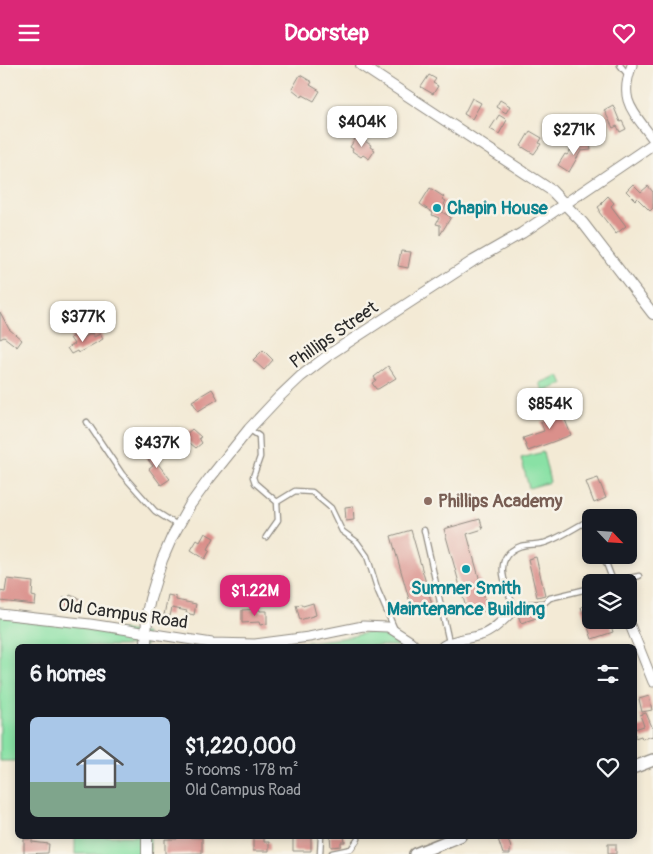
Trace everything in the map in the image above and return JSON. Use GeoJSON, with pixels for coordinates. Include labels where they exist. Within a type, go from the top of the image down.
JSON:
{"type":"FeatureCollection","features":[{"type":"Feature","properties":{"kind":"main road"},"geometry":{"type":"LineString","coordinates":[[637,766],[653,760]]}},
{"type":"Feature","properties":{"kind":"main road"},"geometry":{"type":"LineString","coordinates":[[415,854],[452,839]]}},
{"type":"Feature","properties":{"kind":"street"},"geometry":{"type":"LineString","coordinates":[[361,65],[552,190],[605,250],[653,314]]}},
{"type":"Feature","properties":{"kind":"street"},"geometry":{"type":"LineString","coordinates":[[632,65],[625,89],[629,104],[653,139]]}},
{"type":"Feature","properties":{"kind":"street","name":"Phillips Street"},"geometry":{"type":"LineString","coordinates":[[146,644],[147,613],[152,588],[178,525],[190,505],[249,429],[300,377],[330,354],[473,261],[522,233],[653,144]]}},
{"type":"Feature","properties":{"kind":"street"},"geometry":{"type":"LineString","coordinates":[[446,644],[482,635],[491,630],[515,609]]}},
{"type":"Feature","properties":{"kind":"street","name":"Old Campus Road"},"geometry":{"type":"LineString","coordinates":[[0,614],[87,624],[212,643],[255,644],[309,637],[363,626],[388,627],[413,644]]}},
{"type":"Feature","properties":{"kind":"street"},"geometry":{"type":"LineString","coordinates":[[632,629],[653,682]]}},
{"type":"Feature","properties":{"kind":"street"},"geometry":{"type":"LineString","coordinates":[[147,839],[147,854]]}},
{"type":"Feature","properties":{"kind":"lane"},"geometry":{"type":"LineString","coordinates":[[620,65],[628,75]]}},
{"type":"Feature","properties":{"kind":"lane"},"geometry":{"type":"LineString","coordinates":[[87,422],[122,474],[155,511],[178,525]]}},
{"type":"Feature","properties":{"kind":"lane"},"geometry":{"type":"LineString","coordinates":[[249,429],[259,436],[260,457],[253,477],[255,483],[277,502],[278,521],[266,537]]}},
{"type":"Feature","properties":{"kind":"lane"},"geometry":{"type":"LineString","coordinates":[[277,502],[296,491],[312,492],[331,508],[342,531],[356,542],[366,556],[378,591],[396,632]]}},
{"type":"Feature","properties":{"kind":"lane"},"geometry":{"type":"LineString","coordinates":[[582,525],[546,543],[529,544],[511,551],[503,561],[506,589],[515,609],[528,604],[544,603],[550,598],[582,590]]}},
{"type":"Feature","properties":{"kind":"lane"},"geometry":{"type":"LineString","coordinates":[[424,530],[446,644]]}},
{"type":"Feature","properties":{"kind":"lane"},"geometry":{"type":"LineString","coordinates":[[320,854],[321,839]]}},
{"type":"Feature","properties":{"kind":"lane"},"geometry":{"type":"LineString","coordinates":[[332,853],[351,849],[358,839]]}},
{"type":"Feature","properties":{"kind":"green space"},"geometry":{"type":"Polygon","coordinates":[[[559,375],[563,384],[544,392],[540,383],[559,375]]]}},
{"type":"Feature","properties":{"kind":"green space"},"geometry":{"type":"Polygon","coordinates":[[[543,452],[550,482],[529,488],[521,458],[543,452]]]}},
{"type":"Feature","properties":{"kind":"green space"},"geometry":{"type":"Polygon","coordinates":[[[0,614],[146,633],[146,644],[15,644],[15,761],[0,761],[0,614]]]}},
{"type":"Feature","properties":{"kind":"green space"},"geometry":{"type":"Polygon","coordinates":[[[374,631],[387,633],[401,644],[295,644],[349,637],[374,631]]]}},
{"type":"Feature","properties":{"kind":"green space"},"geometry":{"type":"Polygon","coordinates":[[[75,839],[150,839],[150,854],[75,854],[75,839]]]}},
{"type":"Feature","properties":{"kind":"building"},"geometry":{"type":"Polygon","coordinates":[[[300,75],[312,82],[310,85],[320,91],[314,101],[303,95],[302,97],[292,89],[300,75]]]}},
{"type":"Feature","properties":{"kind":"building"},"geometry":{"type":"Polygon","coordinates":[[[429,75],[436,79],[433,83],[438,86],[433,94],[421,87],[429,75]]]}},
{"type":"Feature","properties":{"kind":"building"},"geometry":{"type":"Polygon","coordinates":[[[472,98],[481,103],[472,119],[464,114],[472,98]]]}},
{"type":"Feature","properties":{"kind":"building"},"geometry":{"type":"Polygon","coordinates":[[[500,100],[510,106],[506,113],[496,107],[500,100]]]}},
{"type":"Feature","properties":{"kind":"building"},"geometry":{"type":"Polygon","coordinates":[[[613,105],[620,122],[622,121],[626,129],[620,132],[617,126],[613,128],[604,110],[613,105]]]}},
{"type":"Feature","properties":{"kind":"building"},"geometry":{"type":"Polygon","coordinates":[[[499,115],[507,120],[499,134],[490,129],[499,115]]]}},
{"type":"Feature","properties":{"kind":"building"},"geometry":{"type":"Polygon","coordinates":[[[530,131],[542,138],[539,143],[541,144],[534,154],[521,146],[530,131]]]}},
{"type":"Feature","properties":{"kind":"building"},"geometry":{"type":"Polygon","coordinates":[[[357,136],[375,150],[369,159],[363,155],[361,157],[352,151],[353,149],[350,147],[357,136]]]}},
{"type":"Feature","properties":{"kind":"building"},"geometry":{"type":"Polygon","coordinates":[[[589,141],[591,150],[581,151],[569,172],[558,165],[565,154],[567,155],[571,150],[574,152],[577,145],[581,144],[581,142],[589,141]]]}},
{"type":"Feature","properties":{"kind":"building"},"geometry":{"type":"Polygon","coordinates":[[[633,184],[641,192],[648,186],[653,192],[653,208],[650,211],[637,198],[635,200],[626,191],[633,184]]]}},
{"type":"Feature","properties":{"kind":"building","name":"Chapin House"},"geometry":{"type":"Polygon","coordinates":[[[430,188],[444,197],[442,199],[446,201],[444,204],[446,206],[442,212],[451,217],[440,235],[440,225],[436,224],[439,218],[432,215],[433,213],[420,204],[430,188]]]}},
{"type":"Feature","properties":{"kind":"building"},"geometry":{"type":"Polygon","coordinates":[[[608,196],[614,203],[611,206],[626,226],[616,234],[599,212],[598,207],[608,196]]]}},
{"type":"Feature","properties":{"kind":"building"},"geometry":{"type":"Polygon","coordinates":[[[401,251],[411,252],[408,268],[398,266],[401,251]]]}},
{"type":"Feature","properties":{"kind":"building"},"geometry":{"type":"Polygon","coordinates":[[[0,312],[9,329],[22,340],[17,347],[4,337],[0,339],[0,312]]]}},
{"type":"Feature","properties":{"kind":"building"},"geometry":{"type":"Polygon","coordinates":[[[92,333],[94,337],[100,334],[103,339],[78,353],[77,351],[71,354],[67,348],[74,344],[70,338],[78,334],[81,339],[92,333]]]}},
{"type":"Feature","properties":{"kind":"building"},"geometry":{"type":"Polygon","coordinates":[[[263,350],[273,360],[264,370],[253,360],[263,350]]]}},
{"type":"Feature","properties":{"kind":"building"},"geometry":{"type":"Polygon","coordinates":[[[388,366],[396,378],[376,389],[372,383],[376,380],[374,377],[388,366]]]}},
{"type":"Feature","properties":{"kind":"building"},"geometry":{"type":"Polygon","coordinates":[[[212,389],[218,399],[198,411],[192,401],[212,389]]]}},
{"type":"Feature","properties":{"kind":"building"},"geometry":{"type":"Polygon","coordinates":[[[559,404],[571,435],[528,451],[523,438],[544,431],[541,422],[550,419],[546,408],[559,404]]]}},
{"type":"Feature","properties":{"kind":"building"},"geometry":{"type":"Polygon","coordinates":[[[192,429],[201,437],[199,438],[202,443],[196,448],[185,439],[187,438],[185,435],[192,429]]]}},
{"type":"Feature","properties":{"kind":"building"},"geometry":{"type":"Polygon","coordinates":[[[151,451],[158,459],[156,460],[158,464],[170,479],[161,485],[149,469],[153,466],[145,456],[151,451]]]}},
{"type":"Feature","properties":{"kind":"building"},"geometry":{"type":"Polygon","coordinates":[[[598,478],[606,498],[594,503],[586,482],[598,478]]]}},
{"type":"Feature","properties":{"kind":"building"},"geometry":{"type":"Polygon","coordinates":[[[353,506],[354,520],[346,521],[345,507],[353,506]]]}},
{"type":"Feature","properties":{"kind":"building","name":"Sumner Smith Maintenance Building"},"geometry":{"type":"Polygon","coordinates":[[[480,519],[483,529],[467,534],[488,610],[468,615],[444,529],[480,519]]]}},
{"type":"Feature","properties":{"kind":"building"},"geometry":{"type":"Polygon","coordinates":[[[411,530],[433,608],[413,613],[391,536],[411,530]]]}},
{"type":"Feature","properties":{"kind":"building"},"geometry":{"type":"Polygon","coordinates":[[[205,533],[214,538],[205,559],[191,550],[197,540],[200,542],[205,533]]]}},
{"type":"Feature","properties":{"kind":"building"},"geometry":{"type":"Polygon","coordinates":[[[536,557],[545,595],[537,597],[528,559],[536,557]]]}},
{"type":"Feature","properties":{"kind":"building"},"geometry":{"type":"Polygon","coordinates":[[[7,579],[33,582],[32,596],[36,597],[35,605],[0,601],[0,591],[5,592],[7,579]]]}},
{"type":"Feature","properties":{"kind":"building"},"geometry":{"type":"Polygon","coordinates":[[[70,595],[83,600],[79,611],[62,608],[64,597],[69,598],[70,595]]]}},
{"type":"Feature","properties":{"kind":"building"},"geometry":{"type":"Polygon","coordinates":[[[168,595],[176,597],[176,600],[196,604],[194,615],[186,613],[187,611],[172,608],[170,616],[164,615],[168,595]]]}},
{"type":"Feature","properties":{"kind":"building"},"geometry":{"type":"Polygon","coordinates":[[[313,603],[316,615],[300,620],[296,605],[302,604],[303,606],[313,603]]]}},
{"type":"Feature","properties":{"kind":"building"},"geometry":{"type":"Polygon","coordinates":[[[535,608],[539,617],[521,623],[518,615],[521,611],[535,608]]]}},
{"type":"Feature","properties":{"kind":"building"},"geometry":{"type":"Polygon","coordinates":[[[259,609],[260,611],[267,611],[267,624],[260,625],[259,622],[242,623],[242,610],[259,609]]]}},
{"type":"Feature","properties":{"kind":"building"},"geometry":{"type":"Polygon","coordinates":[[[589,629],[612,629],[613,632],[592,639],[589,629]]]}},
{"type":"Feature","properties":{"kind":"building"},"geometry":{"type":"Polygon","coordinates":[[[649,696],[652,710],[642,712],[639,699],[649,696]]]}},
{"type":"Feature","properties":{"kind":"building"},"geometry":{"type":"Polygon","coordinates":[[[646,713],[653,729],[653,736],[642,739],[641,736],[637,737],[637,728],[644,726],[640,715],[646,713]]]}},
{"type":"Feature","properties":{"kind":"building"},"geometry":{"type":"Polygon","coordinates":[[[24,839],[32,839],[32,842],[49,844],[48,853],[24,854],[24,839]]]}},
{"type":"Feature","properties":{"kind":"building"},"geometry":{"type":"Polygon","coordinates":[[[165,839],[202,839],[202,853],[165,854],[165,839]]]}},
{"type":"Feature","properties":{"kind":"building"},"geometry":{"type":"Polygon","coordinates":[[[253,839],[264,839],[264,842],[269,842],[269,851],[253,851],[253,839]]]}},
{"type":"Feature","properties":{"kind":"building"},"geometry":{"type":"Polygon","coordinates":[[[293,839],[311,839],[311,851],[293,851],[293,839]]]}},
{"type":"Feature","properties":{"kind":"building"},"geometry":{"type":"Polygon","coordinates":[[[330,839],[344,839],[345,842],[341,842],[341,846],[331,847],[330,839]]]}},
{"type":"Feature","properties":{"kind":"building"},"geometry":{"type":"Polygon","coordinates":[[[498,839],[508,839],[511,848],[510,854],[503,854],[498,839]]]}},
{"type":"Feature","properties":{"kind":"building"},"geometry":{"type":"Polygon","coordinates":[[[608,844],[616,844],[616,854],[608,854],[608,844]]]}},
{"type":"Feature","properties":{"kind":"place","name":"Chapin House"},"geometry":{"type":"Point","coordinates":[437,208]}},
{"type":"Feature","properties":{"kind":"place","name":"Phillips Academy"},"geometry":{"type":"Point","coordinates":[428,501]}},
{"type":"Feature","properties":{"kind":"place","name":"Sumner Smith Maintenance Building"},"geometry":{"type":"Point","coordinates":[466,569]}}]}
